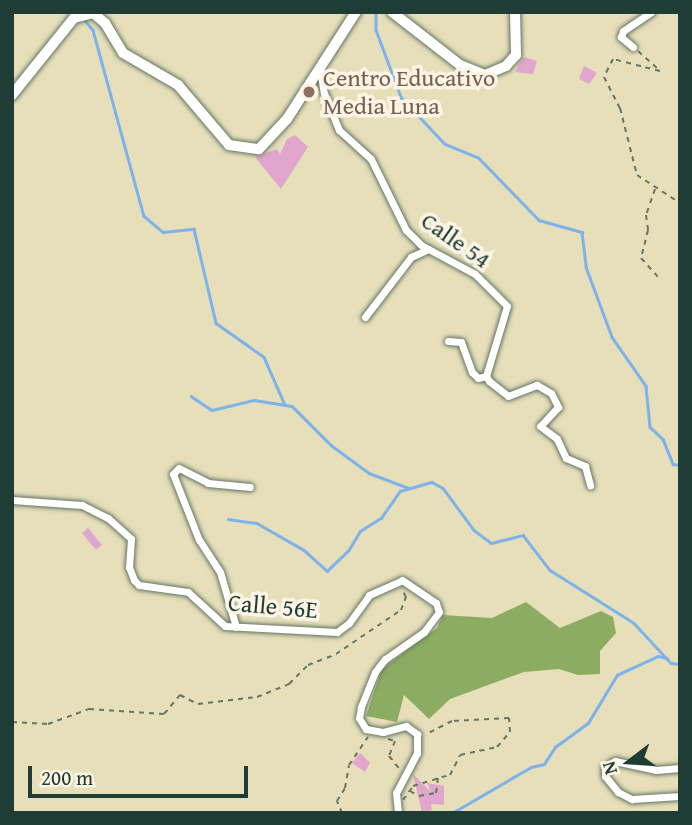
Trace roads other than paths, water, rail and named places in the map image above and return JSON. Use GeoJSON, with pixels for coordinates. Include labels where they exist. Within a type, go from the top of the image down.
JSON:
{"type":"FeatureCollection","features":[{"type":"Feature","properties":{"kind":"main road"},"geometry":{"type":"LineString","coordinates":[[12,94],[74,19],[93,13],[105,23],[123,53],[178,85],[229,145],[238,149],[266,146],[356,12]]}},
{"type":"Feature","properties":{"kind":"main road"},"geometry":{"type":"LineString","coordinates":[[391,12],[460,65],[485,75],[506,66],[516,55],[515,12]]}},
{"type":"Feature","properties":{"kind":"street"},"geometry":{"type":"LineString","coordinates":[[633,47],[621,37],[623,30],[651,12]]}},
{"type":"Feature","properties":{"kind":"street","name":"Calle 54"},"geometry":{"type":"LineString","coordinates":[[320,66],[324,93],[339,130],[371,159],[406,230],[428,249],[475,274],[507,306],[486,376]]}},
{"type":"Feature","properties":{"kind":"street"},"geometry":{"type":"LineString","coordinates":[[365,317],[411,257],[428,249]]}},
{"type":"Feature","properties":{"kind":"street"},"geometry":{"type":"LineString","coordinates":[[449,341],[461,342],[471,372],[478,378],[486,376],[508,396],[537,384],[551,393],[558,407],[540,426],[557,439],[566,458],[585,466],[590,485]]}},
{"type":"Feature","properties":{"kind":"street"},"geometry":{"type":"LineString","coordinates":[[236,627],[220,572],[199,540],[173,474],[179,468],[208,483],[250,487]]}},
{"type":"Feature","properties":{"kind":"street","name":"Calle 56E"},"geometry":{"type":"LineString","coordinates":[[12,500],[82,505],[108,518],[131,539],[129,567],[139,585],[188,592],[216,621],[236,627],[337,632],[369,595],[399,584],[402,580],[436,603],[439,612],[424,632],[385,659],[375,672],[359,718],[373,733],[406,726],[418,736],[417,753],[396,793],[397,811]]}},
{"type":"Feature","properties":{"kind":"street"},"geometry":{"type":"LineString","coordinates":[[680,768],[656,770],[615,761],[605,767],[605,776],[618,792],[632,799],[650,801],[680,796]]}},
{"type":"Feature","properties":{"kind":"waterway"},"geometry":{"type":"LineString","coordinates":[[376,12],[376,30],[401,97],[445,144],[478,157],[539,220],[582,232],[586,267],[612,337],[646,386],[650,427],[663,439],[673,464],[680,465]]}},
{"type":"Feature","properties":{"kind":"waterway"},"geometry":{"type":"LineString","coordinates":[[83,18],[93,30],[144,216],[163,232],[194,229],[216,323],[264,357],[285,405],[292,406],[331,445],[369,473],[409,488]]}},
{"type":"Feature","properties":{"kind":"waterway"},"geometry":{"type":"LineString","coordinates":[[191,396],[212,410],[254,400],[284,405]]}},
{"type":"Feature","properties":{"kind":"waterway"},"geometry":{"type":"LineString","coordinates":[[228,519],[257,523],[304,550],[327,571],[348,551],[360,531],[381,518],[400,491],[432,482],[443,488],[474,530],[491,543],[523,535],[550,570],[634,623],[671,663],[680,664]]}},
{"type":"Feature","properties":{"kind":"waterway"},"geometry":{"type":"LineString","coordinates":[[452,813],[531,767],[544,764],[555,747],[588,723],[617,675],[658,656],[667,658]]}},
{"type":"Feature","properties":{"kind":"place","name":"Centro Educativo Media Luna"},"geometry":{"type":"Point","coordinates":[309,92]}}]}
